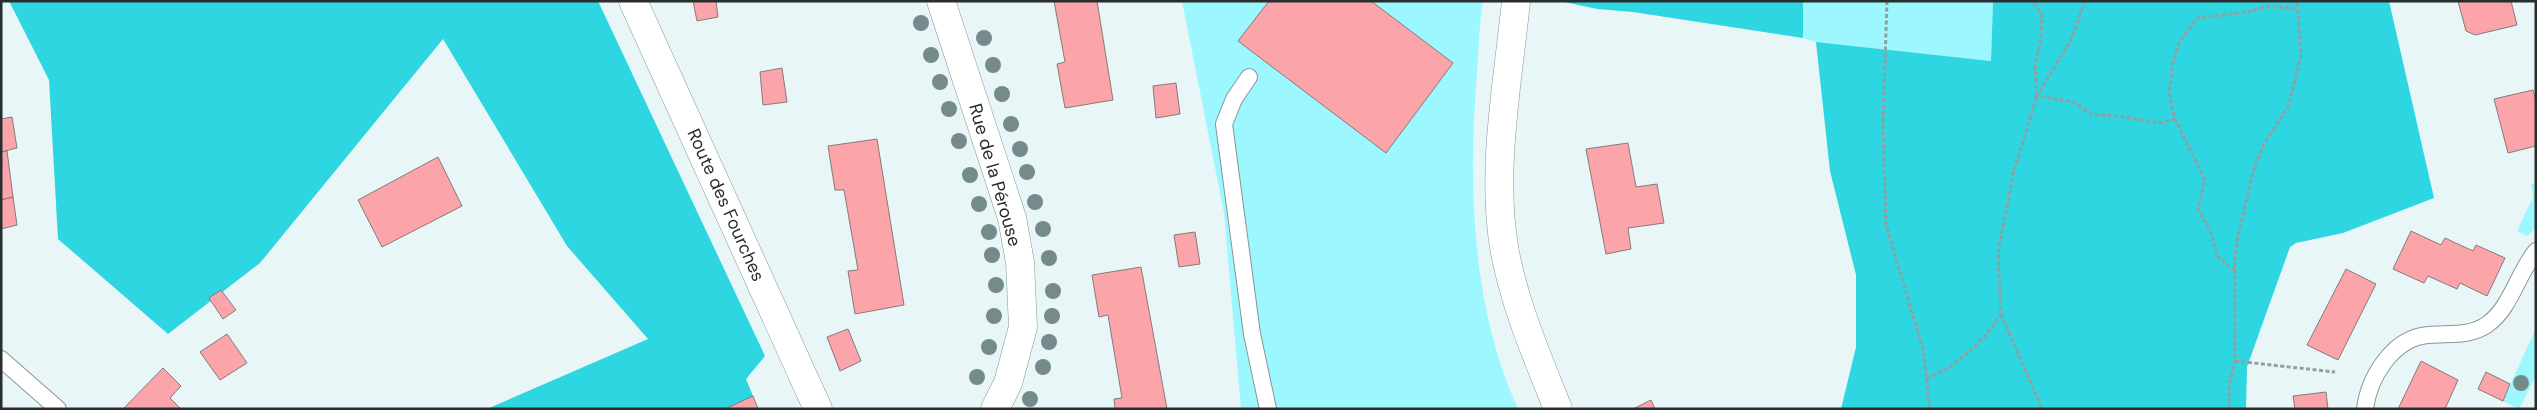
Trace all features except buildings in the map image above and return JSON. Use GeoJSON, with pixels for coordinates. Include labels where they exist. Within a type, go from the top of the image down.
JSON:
{"type":"FeatureCollection","features":[{"type":"Feature","properties":{"kind":"street","name":"Route des Fourches"},"geometry":{"type":"LineString","coordinates":[[633,1],[818,409]]}},
{"type":"Feature","properties":{"kind":"street","name":"Rue de la Pérouse"},"geometry":{"type":"LineString","coordinates":[[941,1],[1012,218],[1020,262],[1023,327],[1008,383],[995,409]]}},
{"type":"Feature","properties":{"kind":"street"},"geometry":{"type":"LineString","coordinates":[[1516,1],[1500,170],[1500,209],[1504,247],[1513,287],[1522,316],[1558,409]]}},
{"type":"Feature","properties":{"kind":"lane"},"geometry":{"type":"LineString","coordinates":[[1248,77],[1234,99],[1224,124],[1252,334],[1268,409]]}},
{"type":"Feature","properties":{"kind":"lane"},"geometry":{"type":"LineString","coordinates":[[2365,409],[2373,381],[2394,351],[2408,340],[2417,337],[2469,333],[2488,324],[2501,311],[2536,250]]}},
{"type":"Feature","properties":{"kind":"lane"},"geometry":{"type":"LineString","coordinates":[[1,359],[58,409]]}},
{"type":"Feature","properties":{"kind":"path"},"geometry":{"type":"LineString","coordinates":[[1886,1],[1883,124],[1886,225],[1923,349],[1930,409]]}},
{"type":"Feature","properties":{"kind":"path"},"geometry":{"type":"LineString","coordinates":[[2032,1],[2042,14],[2041,37],[2036,68],[2037,96]]}},
{"type":"Feature","properties":{"kind":"path"},"geometry":{"type":"LineString","coordinates":[[2042,409],[2001,314],[1998,253],[2014,170],[2037,96],[2070,40],[2085,1]]}},
{"type":"Feature","properties":{"kind":"path"},"geometry":{"type":"LineString","coordinates":[[2229,409],[2229,385],[2235,361],[2238,236],[2254,168],[2264,144],[2289,105],[2301,54],[2297,1]]}},
{"type":"Feature","properties":{"kind":"path"},"geometry":{"type":"LineString","coordinates":[[2236,271],[2218,257],[2210,231],[2198,209],[2205,180],[2175,119],[2169,93],[2173,63],[2180,40],[2198,18],[2246,12],[2268,6],[2298,9]]}},
{"type":"Feature","properties":{"kind":"path"},"geometry":{"type":"LineString","coordinates":[[2037,96],[2074,102],[2091,114],[2159,123],[2175,119]]}},
{"type":"Feature","properties":{"kind":"path"},"geometry":{"type":"LineString","coordinates":[[1926,379],[1950,367],[1972,349],[1986,335],[2001,314]]}},
{"type":"Feature","properties":{"kind":"path"},"geometry":{"type":"LineString","coordinates":[[2235,361],[2335,372]]}},
{"type":"Feature","properties":{"kind":"shaded area"},"geometry":{"type":"Polygon","coordinates":[[[9,1],[598,1],[765,356],[746,379],[753,396],[727,409],[487,409],[648,339],[567,246],[443,39],[260,263],[168,334],[58,239],[49,80],[9,1]]]}},
{"type":"Feature","properties":{"kind":"shaded area"},"geometry":{"type":"Polygon","coordinates":[[[1182,1],[1483,1],[1474,115],[1473,158],[1476,244],[1490,329],[1502,370],[1518,409],[1241,409],[1224,213],[1182,1]]]}},
{"type":"Feature","properties":{"kind":"shaded area"},"geometry":{"type":"Polygon","coordinates":[[[1560,1],[1803,1],[1803,38],[1633,12],[1597,9],[1560,1]]]}},
{"type":"Feature","properties":{"kind":"shaded area"},"geometry":{"type":"Polygon","coordinates":[[[1803,1],[1993,1],[1991,61],[1816,42],[1803,38],[1803,1]]]}},
{"type":"Feature","properties":{"kind":"shaded area"},"geometry":{"type":"Polygon","coordinates":[[[1993,1],[2389,1],[2434,198],[2343,233],[2296,243],[2290,247],[2247,367],[2246,409],[1841,409],[1856,347],[1856,275],[1830,171],[1816,42],[1991,61],[1993,1]]]}},
{"type":"Feature","properties":{"kind":"shaded area"},"geometry":{"type":"Polygon","coordinates":[[[2536,183],[2536,228],[2527,236],[2517,231],[2533,197],[2531,184],[2536,183]]]}},
{"type":"Feature","properties":{"kind":"shaded area"},"geometry":{"type":"Polygon","coordinates":[[[2536,328],[2536,376],[2519,409],[2503,401],[2536,328]]]}}]}
